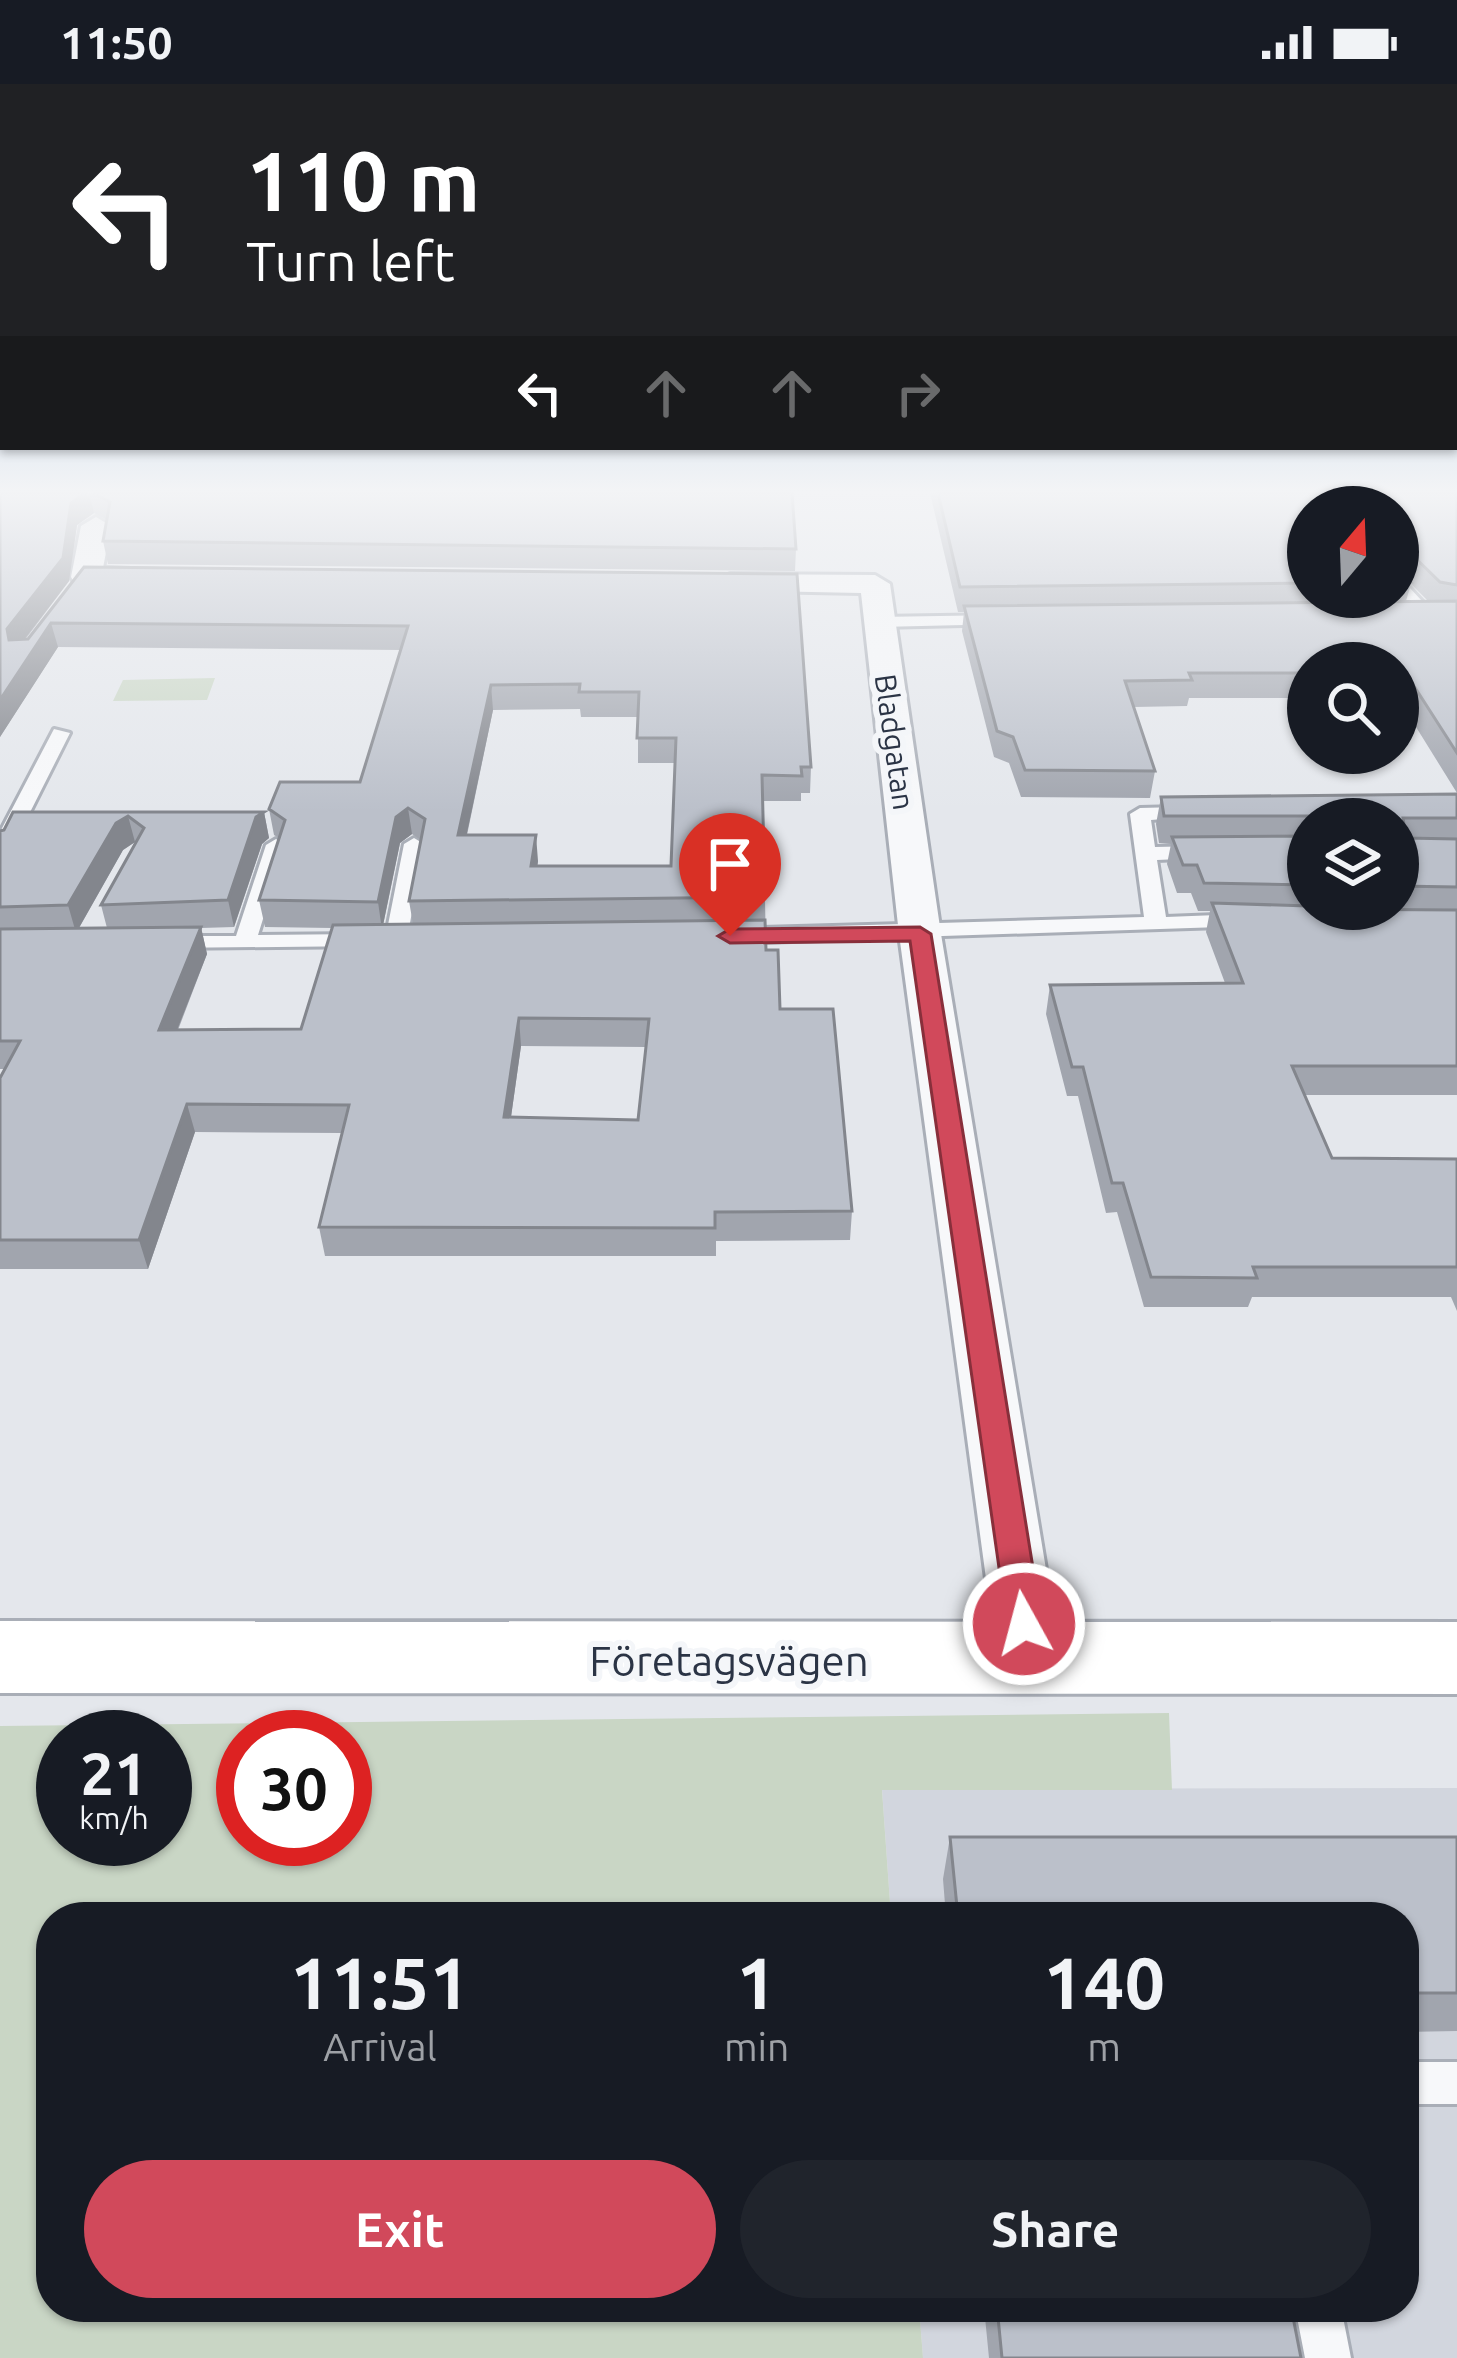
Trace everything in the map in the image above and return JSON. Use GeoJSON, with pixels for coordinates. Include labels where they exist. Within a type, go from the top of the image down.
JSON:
{"type":"FeatureCollection","features":[{"type":"Feature","properties":{"kind":"street","name":"Bladgatan"},"geometry":{"type":"LineString","coordinates":[[877,599],[920,934],[1029,1660]]}},
{"type":"Feature","properties":{"kind":"street","name":"Företagsvägen"},"geometry":{"type":"LineString","coordinates":[[0,1657],[1457,1658]]}},
{"type":"Feature","properties":{"kind":"lane"},"geometry":{"type":"LineString","coordinates":[[1419,601],[1434,616],[1419,617]]}},
{"type":"Feature","properties":{"kind":"lane"},"geometry":{"type":"LineString","coordinates":[[879,622],[1020,620]]}},
{"type":"Feature","properties":{"kind":"lane"},"geometry":{"type":"LineString","coordinates":[[0,852],[61,733]]}},
{"type":"Feature","properties":{"kind":"lane"},"geometry":{"type":"LineString","coordinates":[[1156,922],[1140,814],[1179,814]]}},
{"type":"Feature","properties":{"kind":"lane"},"geometry":{"type":"LineString","coordinates":[[154,943],[408,940],[414,844]]}},
{"type":"Feature","properties":{"kind":"lane"},"geometry":{"type":"LineString","coordinates":[[245,942],[276,845]]}},
{"type":"Feature","properties":{"kind":"lane"},"geometry":{"type":"LineString","coordinates":[[1146,854],[1230,852]]}},
{"type":"Feature","properties":{"kind":"lane"},"geometry":{"type":"LineString","coordinates":[[706,936],[1271,922]]}},
{"type":"Feature","properties":{"kind":"lane"},"geometry":{"type":"LineString","coordinates":[[1419,2083],[1457,2083]]}},
{"type":"Feature","properties":{"kind":"lane"},"geometry":{"type":"LineString","coordinates":[[1321,2322],[1328,2358]]}},
{"type":"Feature","properties":{"kind":"shaded area"},"geometry":{"type":"Polygon","coordinates":[[[1457,1788],[1457,2358],[923,2358],[920,2322],[1419,2322],[1419,1902],[890,1902],[882,1789],[1457,1788]]]}},
{"type":"Feature","properties":{"kind":"green space"},"geometry":{"type":"Polygon","coordinates":[[[215,678],[207,700],[113,701],[123,680],[215,678]]]}},
{"type":"Feature","properties":{"kind":"green space"},"geometry":{"type":"Polygon","coordinates":[[[1169,1713],[1172,1790],[882,1790],[890,1902],[36,1902],[36,2322],[920,2322],[923,2358],[0,2358],[0,1726],[36,1726],[36,1866],[192,1866],[192,1724],[216,1724],[216,1866],[372,1866],[372,1722],[1169,1713]]]}},
{"type":"Feature","properties":{"kind":"building"},"geometry":{"type":"Polygon","coordinates":[[[0,599],[31,599],[7,629],[9,640],[28,639],[59,599],[799,599],[811,767],[801,767],[802,776],[762,775],[765,897],[409,901],[425,819],[408,808],[396,817],[378,902],[259,900],[285,820],[269,809],[280,782],[360,782],[408,626],[51,623],[0,700],[0,599]],[[580,684],[491,685],[458,835],[536,835],[531,866],[671,866],[676,738],[637,738],[639,692],[579,692],[580,684]]]}},
{"type":"Feature","properties":{"kind":"building"},"geometry":{"type":"Polygon","coordinates":[[[1419,601],[1457,601],[1457,753],[1419,694],[1419,642],[1287,642],[1287,673],[1189,673],[1192,680],[1125,681],[1155,771],[1025,770],[1013,737],[997,731],[964,606],[1287,603],[1287,618],[1419,618],[1419,601]]]}},
{"type":"Feature","properties":{"kind":"building"},"geometry":{"type":"Polygon","coordinates":[[[1457,794],[1457,818],[1419,818],[1419,798],[1287,798],[1287,816],[1164,816],[1161,797],[1457,794]]]}},
{"type":"Feature","properties":{"kind":"building"},"geometry":{"type":"Polygon","coordinates":[[[13,812],[264,812],[256,817],[228,900],[101,905],[144,828],[128,816],[116,823],[68,905],[0,907],[0,831],[13,812]]]}},
{"type":"Feature","properties":{"kind":"building"},"geometry":{"type":"Polygon","coordinates":[[[1287,836],[1287,885],[1204,883],[1197,865],[1183,865],[1172,837],[1287,836]]]}},
{"type":"Feature","properties":{"kind":"building"},"geometry":{"type":"Polygon","coordinates":[[[1419,838],[1457,839],[1457,887],[1419,886],[1419,838]]]}},
{"type":"Feature","properties":{"kind":"building"},"geometry":{"type":"Polygon","coordinates":[[[1212,903],[1287,905],[1287,930],[1419,930],[1419,910],[1457,910],[1457,1066],[1292,1066],[1332,1158],[1457,1159],[1457,1267],[1253,1267],[1257,1278],[1151,1277],[1123,1183],[1112,1183],[1083,1067],[1072,1067],[1050,985],[1243,983],[1212,903]]]}},
{"type":"Feature","properties":{"kind":"building"},"geometry":{"type":"Polygon","coordinates":[[[765,920],[766,950],[778,950],[780,1009],[833,1009],[852,1211],[715,1212],[715,1228],[319,1227],[349,1105],[187,1104],[139,1240],[0,1240],[0,1078],[20,1041],[0,1041],[0,929],[201,927],[159,1030],[301,1029],[333,925],[765,920]],[[519,1018],[504,1117],[638,1120],[649,1019],[519,1018]]]}},
{"type":"Feature","properties":{"kind":"building"},"geometry":{"type":"Polygon","coordinates":[[[950,1837],[1457,1837],[1457,1993],[1419,1993],[1419,1902],[956,1902],[950,1837]]]}},
{"type":"Feature","properties":{"kind":"building"},"geometry":{"type":"Polygon","coordinates":[[[998,2322],[1294,2322],[1301,2358],[1002,2358],[998,2322]]]}},
{"type":"Feature","properties":{"kind":"route"},"geometry":{"type":"LineString","coordinates":[[730,936],[920,934],[1024,1624]]}}]}
